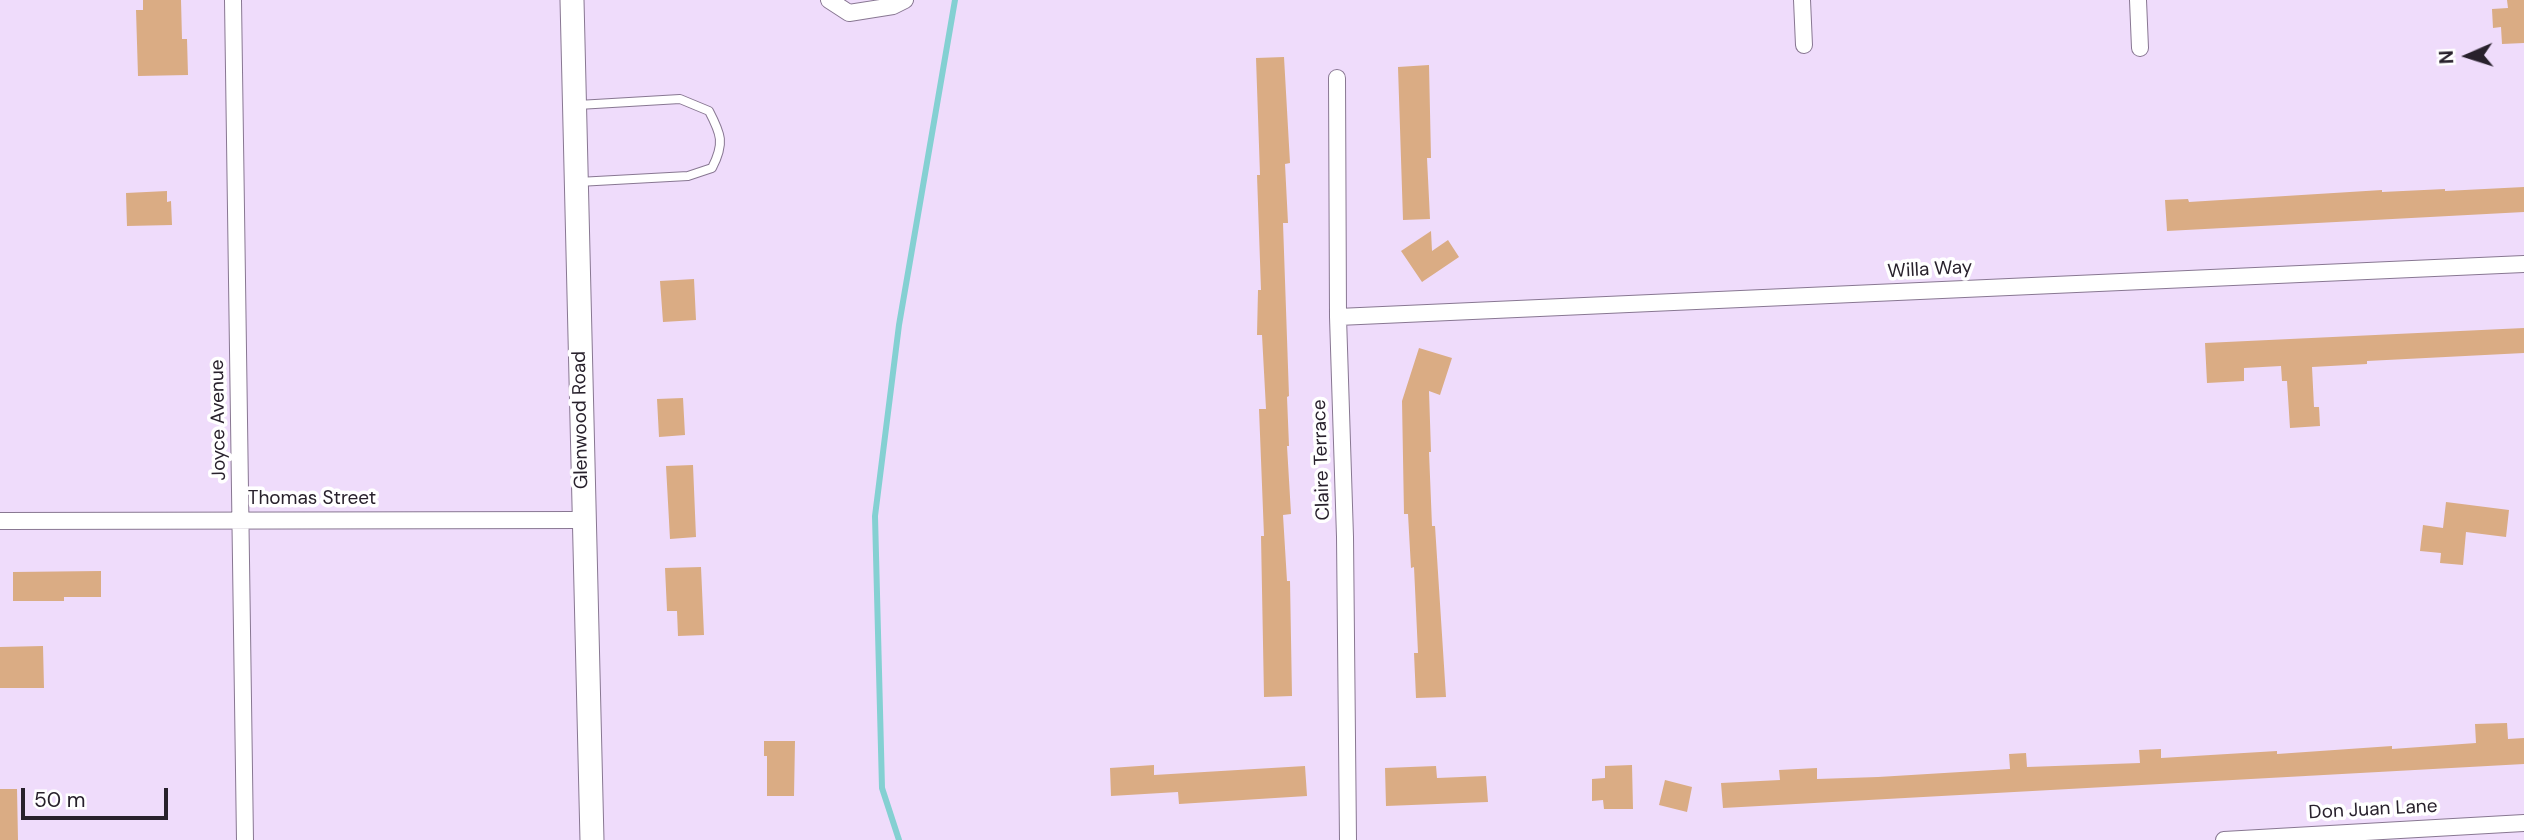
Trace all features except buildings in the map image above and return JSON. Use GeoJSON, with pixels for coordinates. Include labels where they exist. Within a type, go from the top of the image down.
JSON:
{"type":"FeatureCollection","features":[{"type":"Feature","properties":{"kind":"main road","name":"Glenwood Road"},"geometry":{"type":"LineString","coordinates":[[572,0],[592,840]]}},
{"type":"Feature","properties":{"kind":"street","name":"Joyce Avenue"},"geometry":{"type":"LineString","coordinates":[[233,0],[246,840]]}},
{"type":"Feature","properties":{"kind":"street"},"geometry":{"type":"LineString","coordinates":[[829,0],[849,13],[893,6],[905,0]]}},
{"type":"Feature","properties":{"kind":"street"},"geometry":{"type":"LineString","coordinates":[[1802,0],[1804,46]]}},
{"type":"Feature","properties":{"kind":"street"},"geometry":{"type":"LineString","coordinates":[[2138,0],[2140,48]]}},
{"type":"Feature","properties":{"kind":"street","name":"Claire Terrace"},"geometry":{"type":"LineString","coordinates":[[1337,78],[1338,317],[1345,537],[1348,840]]}},
{"type":"Feature","properties":{"kind":"street","name":"Willa Way"},"geometry":{"type":"LineString","coordinates":[[1338,317],[2524,264]]}},
{"type":"Feature","properties":{"kind":"street","name":"Thomas Street"},"geometry":{"type":"LineString","coordinates":[[0,521],[583,520]]}},
{"type":"Feature","properties":{"kind":"street","name":"Don Juan Lane"},"geometry":{"type":"LineString","coordinates":[[2224,840],[2524,823]]}},
{"type":"Feature","properties":{"kind":"lane"},"geometry":{"type":"LineString","coordinates":[[574,105],[680,99],[709,111],[721,133],[719,154],[712,168],[688,176],[575,183]]}},
{"type":"Feature","properties":{"kind":"waterway"},"geometry":{"type":"LineString","coordinates":[[899,840],[882,788],[875,516],[899,325],[955,0]]}}]}
